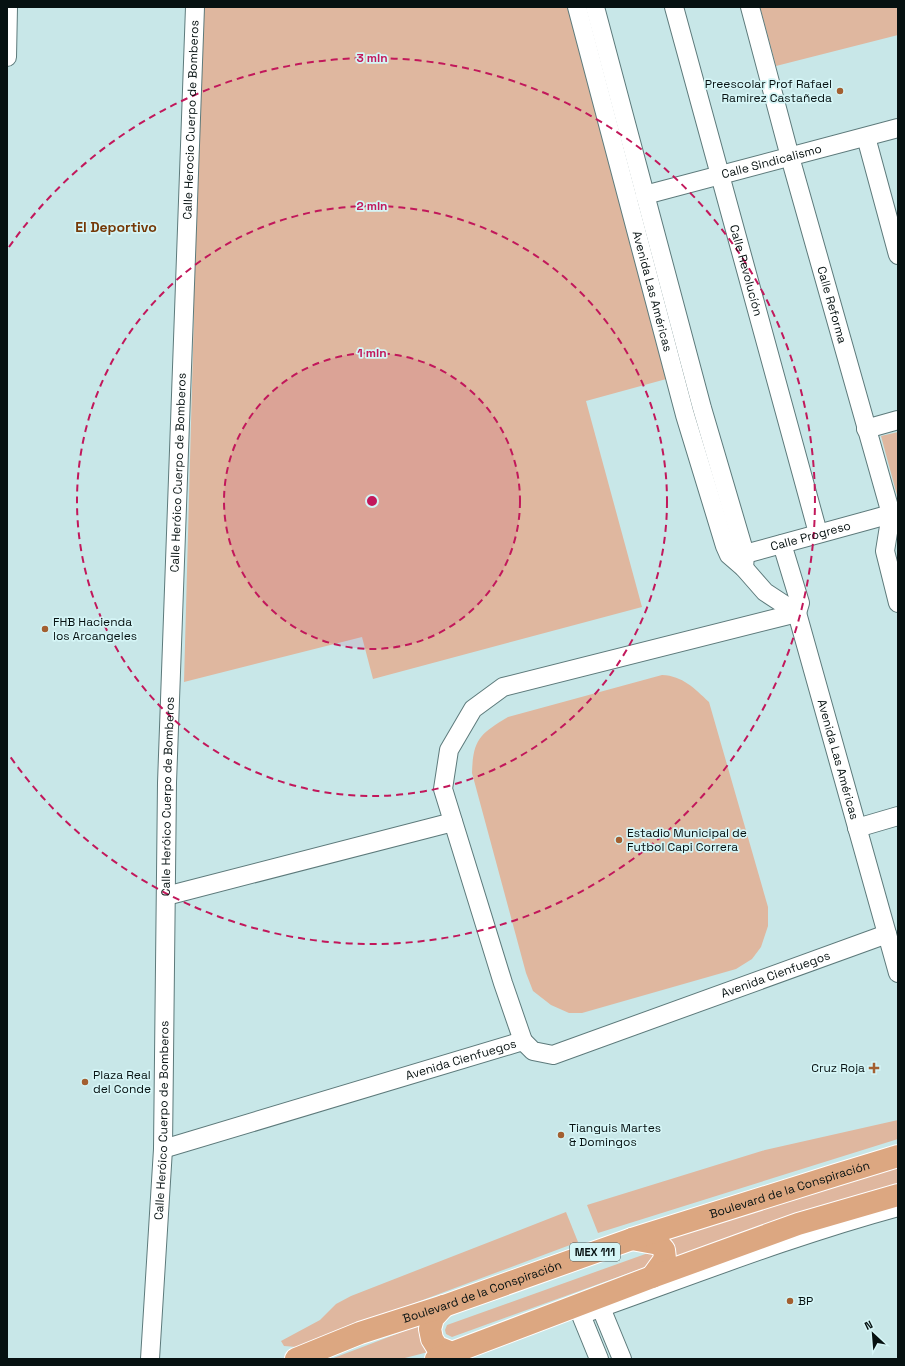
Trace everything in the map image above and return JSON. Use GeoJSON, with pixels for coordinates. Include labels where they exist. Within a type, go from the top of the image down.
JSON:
{"type":"FeatureCollection","features":[{"type":"Feature","properties":{"kind":"main road"},"geometry":{"type":"LineString","coordinates":[[836,1175],[898,1148]]}},
{"type":"Feature","properties":{"kind":"main road","name":"Boulevard de la Conspiración"},"geometry":{"type":"LineString","coordinates":[[296,1359],[360,1333],[444,1306],[632,1239],[898,1156]]}},
{"type":"Feature","properties":{"kind":"main road"},"geometry":{"type":"LineString","coordinates":[[444,1306],[433,1318],[430,1329],[432,1339],[444,1356],[652,1277],[798,1224],[898,1195]]}},
{"type":"Feature","properties":{"kind":"main road"},"geometry":{"type":"LineString","coordinates":[[632,1239],[658,1244],[664,1250],[665,1259],[652,1277]]}},
{"type":"Feature","properties":{"kind":"street"},"geometry":{"type":"LineString","coordinates":[[7,57],[8,7]]}},
{"type":"Feature","properties":{"kind":"street","name":"Calle Herocio Cuerpo de Bomberos"},"geometry":{"type":"LineString","coordinates":[[187,233],[195,7]]}},
{"type":"Feature","properties":{"kind":"street","name":"Avenida Las Américas"},"geometry":{"type":"LineString","coordinates":[[577,7],[587,45],[629,171],[645,195],[702,408],[739,559]]}},
{"type":"Feature","properties":{"kind":"street","name":"Avenida Las Américas"},"geometry":{"type":"LineString","coordinates":[[595,7],[604,41],[629,171],[685,415],[725,546],[739,559],[764,592],[797,613],[898,973]]}},
{"type":"Feature","properties":{"kind":"street","name":"Calle Revolucíón"},"geometry":{"type":"LineString","coordinates":[[674,7],[818,533]]}},
{"type":"Feature","properties":{"kind":"street","name":"Calle Reforma"},"geometry":{"type":"LineString","coordinates":[[750,7],[790,157],[891,514],[891,549],[898,604]]}},
{"type":"Feature","properties":{"kind":"street"},"geometry":{"type":"LineString","coordinates":[[587,45],[604,41]]}},
{"type":"Feature","properties":{"kind":"street","name":"Calle Sindicalismo"},"geometry":{"type":"LineString","coordinates":[[645,195],[898,128]]}},
{"type":"Feature","properties":{"kind":"street"},"geometry":{"type":"LineString","coordinates":[[866,137],[898,255]]}},
{"type":"Feature","properties":{"kind":"street","name":"Calle Heróico Cuerpo de Bomberos"},"geometry":{"type":"LineString","coordinates":[[150,1359],[163,1149],[168,767],[187,233]]}},
{"type":"Feature","properties":{"kind":"street"},"geometry":{"type":"LineString","coordinates":[[685,415],[702,408]]}},
{"type":"Feature","properties":{"kind":"street"},"geometry":{"type":"LineString","coordinates":[[866,429],[898,420]]}},
{"type":"Feature","properties":{"kind":"street","name":"Calle Progreso"},"geometry":{"type":"LineString","coordinates":[[739,559],[818,533],[891,514]]}},
{"type":"Feature","properties":{"kind":"street"},"geometry":{"type":"LineString","coordinates":[[523,1041],[443,789],[449,750],[473,709],[503,687],[797,613],[800,603],[782,544]]}},
{"type":"Feature","properties":{"kind":"street"},"geometry":{"type":"LineString","coordinates":[[857,828],[898,816]]}},
{"type":"Feature","properties":{"kind":"street"},"geometry":{"type":"LineString","coordinates":[[166,896],[453,822]]}},
{"type":"Feature","properties":{"kind":"street","name":"Avenida Cienfuegos"},"geometry":{"type":"LineString","coordinates":[[163,1149],[523,1041],[533,1051],[553,1055],[887,934]]}},
{"type":"Feature","properties":{"kind":"street"},"geometry":{"type":"LineString","coordinates":[[484,1341],[581,1315],[788,1240],[862,1216],[898,1207]]}},
{"type":"Feature","properties":{"kind":"street"},"geometry":{"type":"LineString","coordinates":[[601,1308],[622,1359]]}},
{"type":"Feature","properties":{"kind":"street"},"geometry":{"type":"LineString","coordinates":[[581,1315],[599,1359]]}},
{"type":"Feature","properties":{"kind":"shaded area"},"geometry":{"type":"Polygon","coordinates":[[[199,7],[570,7],[670,378],[586,401],[642,607],[373,679],[362,637],[184,682],[194,312],[192,214],[199,7]]]}},
{"type":"Feature","properties":{"kind":"shaded area"},"geometry":{"type":"Polygon","coordinates":[[[760,7],[898,7],[898,35],[776,66],[760,7]]]}},
{"type":"Feature","properties":{"kind":"shaded area"},"geometry":{"type":"Polygon","coordinates":[[[898,432],[898,499],[881,436],[898,432]]]}},
{"type":"Feature","properties":{"kind":"shaded area","name":"Estadio Municipal de Futbol Capi Correra"},"geometry":{"type":"Polygon","coordinates":[[[662,675],[682,680],[709,702],[768,907],[768,926],[761,947],[752,959],[736,969],[582,1013],[569,1013],[551,1005],[533,991],[526,973],[472,773],[474,752],[476,745],[485,733],[508,717],[662,675]]]}},
{"type":"Feature","properties":{"kind":"shaded area"},"geometry":{"type":"Polygon","coordinates":[[[898,1120],[898,1139],[598,1233],[587,1205],[765,1150],[898,1120]]]}},
{"type":"Feature","properties":{"kind":"shaded area"},"geometry":{"type":"Polygon","coordinates":[[[898,1167],[898,1189],[675,1265],[663,1237],[898,1167]]]}},
{"type":"Feature","properties":{"kind":"shaded area"},"geometry":{"type":"Polygon","coordinates":[[[566,1212],[578,1242],[297,1347],[284,1346],[281,1341],[320,1320],[336,1304],[351,1296],[566,1212]]]}},
{"type":"Feature","properties":{"kind":"shaded area"},"geometry":{"type":"Polygon","coordinates":[[[651,1252],[656,1255],[654,1264],[452,1337],[446,1334],[445,1330],[447,1325],[651,1252]]]}},
{"type":"Feature","properties":{"kind":"shaded area"},"geometry":{"type":"Polygon","coordinates":[[[428,1322],[436,1350],[401,1359],[331,1359],[428,1322]]]}},
{"type":"Feature","properties":{"kind":"place","name":"Preescolar Prof Rafael Ramirez Castañeda"},"geometry":{"type":"Point","coordinates":[840,91]}},
{"type":"Feature","properties":{"kind":"place","name":"FHB Hacienda los Arcangeles"},"geometry":{"type":"Point","coordinates":[45,629]}},
{"type":"Feature","properties":{"kind":"place","name":"Estadio Municipal de Futbol Capi Correra"},"geometry":{"type":"Point","coordinates":[619,840]}},
{"type":"Feature","properties":{"kind":"place","name":"Cruz Roja"},"geometry":{"type":"Point","coordinates":[874,1068]}},
{"type":"Feature","properties":{"kind":"place","name":"Plaza Real del Conde"},"geometry":{"type":"Point","coordinates":[85,1082]}},
{"type":"Feature","properties":{"kind":"place","name":"Tianguis Martes & Domingos"},"geometry":{"type":"Point","coordinates":[561,1135]}},
{"type":"Feature","properties":{"kind":"place","name":"BP"},"geometry":{"type":"Point","coordinates":[790,1301]}},
{"type":"Feature","properties":{"kind":"district","name":"El Deportivo"},"geometry":{"type":"Point","coordinates":[116,227]}}]}
